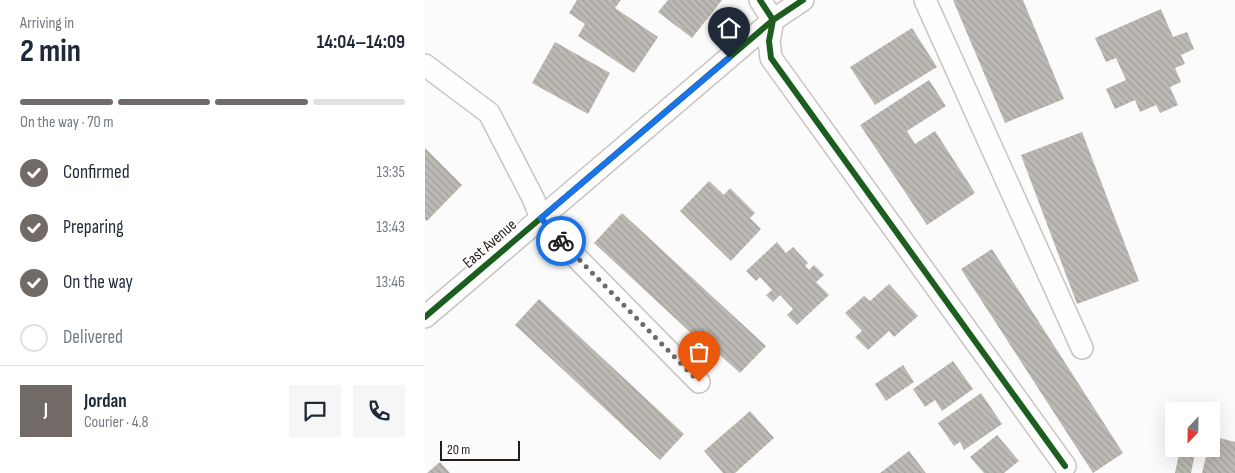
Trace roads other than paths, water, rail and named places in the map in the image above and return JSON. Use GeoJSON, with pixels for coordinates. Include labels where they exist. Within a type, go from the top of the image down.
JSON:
{"type":"FeatureCollection","features":[{"type":"Feature","properties":{"kind":"street"},"geometry":{"type":"LineString","coordinates":[[760,0],[773,20],[769,41],[771,58],[1065,466]]}},
{"type":"Feature","properties":{"kind":"street","name":"East Avenue"},"geometry":{"type":"LineString","coordinates":[[425,317],[773,20],[803,0]]}},
{"type":"Feature","properties":{"kind":"street"},"geometry":{"type":"LineString","coordinates":[[925,0],[1082,348]]}},
{"type":"Feature","properties":{"kind":"street"},"geometry":{"type":"LineString","coordinates":[[425,65],[489,113],[533,198],[541,218],[570,251],[699,382]]}}]}
